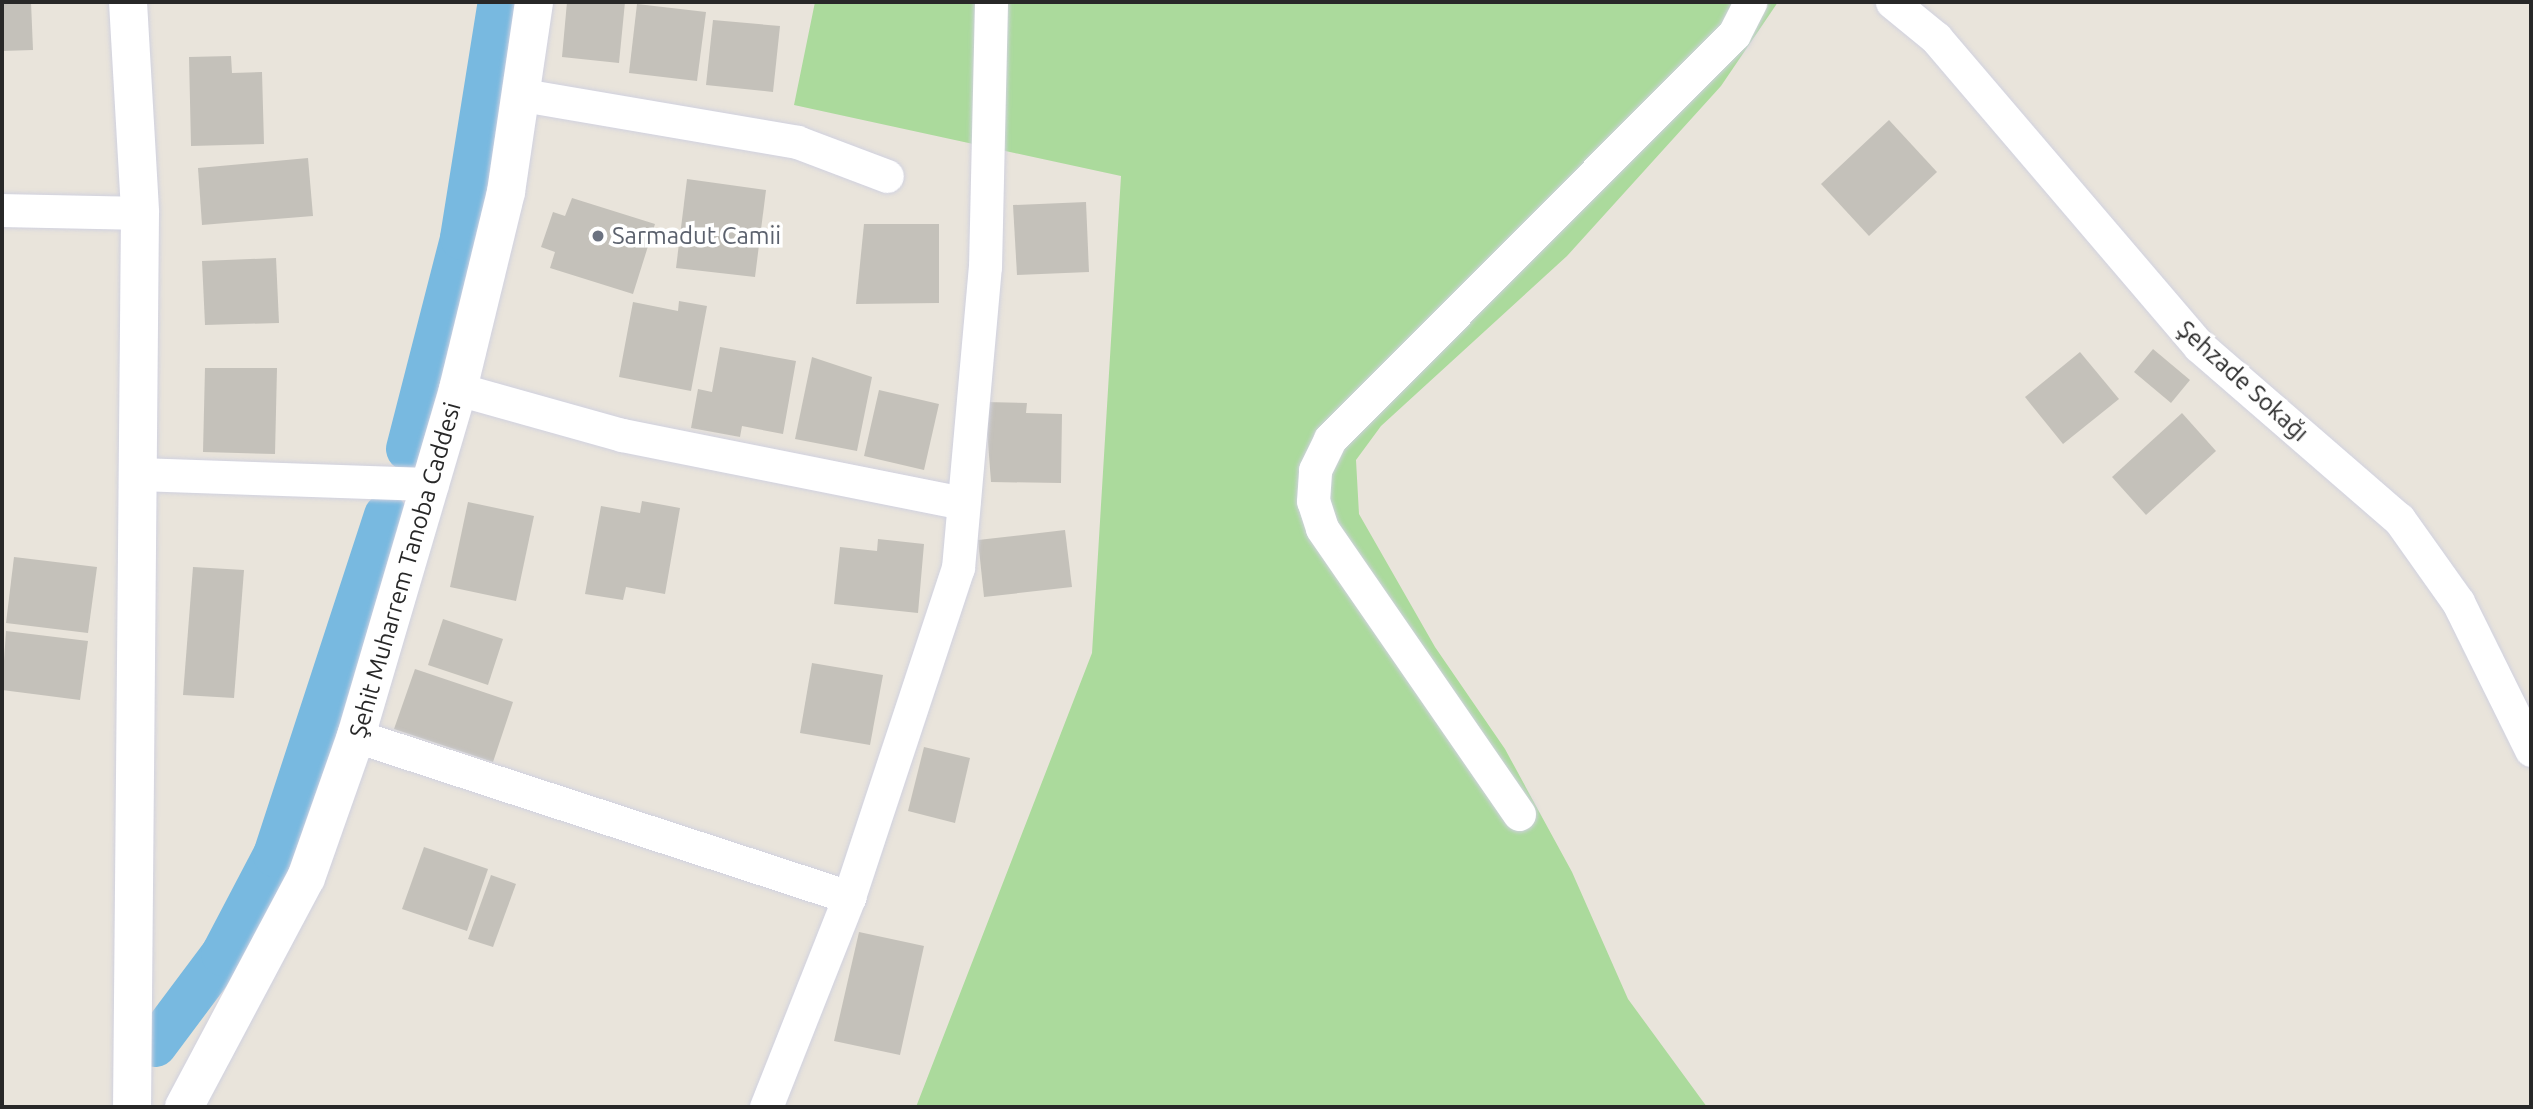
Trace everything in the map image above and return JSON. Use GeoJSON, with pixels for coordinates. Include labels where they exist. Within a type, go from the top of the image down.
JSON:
{"type":"FeatureCollection","features":[{"type":"Feature","properties":{"kind":"street"},"geometry":{"type":"LineString","coordinates":[[128,2],[140,213],[140,474],[132,1107]]}},
{"type":"Feature","properties":{"kind":"street","name":"Şehit Muharrem Tanoba Caddesi"},"geometry":{"type":"LineString","coordinates":[[184,1107],[295,902],[356,736],[458,389],[523,95],[534,2]]}},
{"type":"Feature","properties":{"kind":"street"},"geometry":{"type":"LineString","coordinates":[[766,1107],[849,897],[946,617],[963,503],[985,267],[991,2]]}},
{"type":"Feature","properties":{"kind":"street"},"geometry":{"type":"LineString","coordinates":[[1519,814],[1322,528],[1313,501],[1315,470],[1329,439],[1734,34],[1750,2]]}},
{"type":"Feature","properties":{"kind":"street","name":"Şehzade Sokağı"},"geometry":{"type":"LineString","coordinates":[[1892,2],[1936,38],[2199,346],[2399,519],[2458,602],[2531,750]]}},
{"type":"Feature","properties":{"kind":"street"},"geometry":{"type":"LineString","coordinates":[[523,95],[797,142],[887,176]]}},
{"type":"Feature","properties":{"kind":"street"},"geometry":{"type":"LineString","coordinates":[[2,210],[140,213]]}},
{"type":"Feature","properties":{"kind":"street"},"geometry":{"type":"LineString","coordinates":[[458,389],[622,435],[963,503]]}},
{"type":"Feature","properties":{"kind":"street"},"geometry":{"type":"LineString","coordinates":[[140,474],[432,484]]}},
{"type":"Feature","properties":{"kind":"street"},"geometry":{"type":"LineString","coordinates":[[356,736],[849,897]]}},
{"type":"Feature","properties":{"kind":"green space"},"geometry":{"type":"Polygon","coordinates":[[[815,2],[1778,2],[1721,86],[1567,256],[1381,426],[1356,460],[1359,514],[1435,647],[1505,749],[1572,872],[1628,999],[1707,1107],[916,1107],[1092,653],[1121,176],[794,105],[815,2]]]}},
{"type":"Feature","properties":{"kind":"building"},"geometry":{"type":"Polygon","coordinates":[[[2,2],[31,2],[33,50],[2,51],[2,2]]]}},
{"type":"Feature","properties":{"kind":"building"},"geometry":{"type":"Polygon","coordinates":[[[567,2],[625,2],[619,63],[562,57],[567,2]]]}},
{"type":"Feature","properties":{"kind":"building"},"geometry":{"type":"Polygon","coordinates":[[[637,4],[706,12],[697,81],[629,73],[637,4]]]}},
{"type":"Feature","properties":{"kind":"building"},"geometry":{"type":"Polygon","coordinates":[[[713,20],[780,26],[773,92],[706,85],[713,20]]]}},
{"type":"Feature","properties":{"kind":"building"},"geometry":{"type":"Polygon","coordinates":[[[231,56],[232,73],[262,72],[264,144],[191,146],[189,57],[231,56]]]}},
{"type":"Feature","properties":{"kind":"building"},"geometry":{"type":"Polygon","coordinates":[[[1889,120],[1937,172],[1869,236],[1821,184],[1889,120]]]}},
{"type":"Feature","properties":{"kind":"building"},"geometry":{"type":"Polygon","coordinates":[[[308,158],[313,216],[202,225],[198,168],[308,158]]]}},
{"type":"Feature","properties":{"kind":"building"},"geometry":{"type":"Polygon","coordinates":[[[687,179],[766,190],[755,277],[676,268],[687,179]]]}},
{"type":"Feature","properties":{"kind":"building","name":"Sarmadut Camii"},"geometry":{"type":"Polygon","coordinates":[[[572,198],[655,224],[633,294],[550,268],[555,252],[541,247],[553,212],[565,216],[572,198]]]}},
{"type":"Feature","properties":{"kind":"building"},"geometry":{"type":"Polygon","coordinates":[[[1086,202],[1089,272],[1017,275],[1013,205],[1086,202]]]}},
{"type":"Feature","properties":{"kind":"building"},"geometry":{"type":"Polygon","coordinates":[[[864,224],[939,224],[939,303],[856,304],[864,224]]]}},
{"type":"Feature","properties":{"kind":"building"},"geometry":{"type":"Polygon","coordinates":[[[276,258],[279,323],[205,325],[202,261],[276,258]]]}},
{"type":"Feature","properties":{"kind":"building"},"geometry":{"type":"Polygon","coordinates":[[[679,301],[707,306],[691,391],[619,377],[633,302],[678,311],[679,301]]]}},
{"type":"Feature","properties":{"kind":"building"},"geometry":{"type":"Polygon","coordinates":[[[720,347],[796,361],[783,434],[742,426],[740,437],[691,428],[698,389],[712,392],[720,347]]]}},
{"type":"Feature","properties":{"kind":"building"},"geometry":{"type":"Polygon","coordinates":[[[2153,349],[2190,380],[2171,403],[2134,372],[2153,349]]]}},
{"type":"Feature","properties":{"kind":"building"},"geometry":{"type":"Polygon","coordinates":[[[2080,352],[2119,399],[2063,444],[2025,397],[2080,352]]]}},
{"type":"Feature","properties":{"kind":"building"},"geometry":{"type":"Polygon","coordinates":[[[812,357],[872,377],[857,451],[795,439],[812,357]]]}},
{"type":"Feature","properties":{"kind":"building"},"geometry":{"type":"Polygon","coordinates":[[[205,368],[277,368],[275,454],[203,452],[205,368]]]}},
{"type":"Feature","properties":{"kind":"building"},"geometry":{"type":"Polygon","coordinates":[[[879,390],[939,404],[924,470],[864,456],[879,390]]]}},
{"type":"Feature","properties":{"kind":"building"},"geometry":{"type":"Polygon","coordinates":[[[985,402],[1027,403],[1026,413],[1062,414],[1061,483],[991,482],[985,402]]]}},
{"type":"Feature","properties":{"kind":"building"},"geometry":{"type":"Polygon","coordinates":[[[2182,413],[2216,451],[2146,515],[2112,477],[2182,413]]]}},
{"type":"Feature","properties":{"kind":"building"},"geometry":{"type":"Polygon","coordinates":[[[642,501],[680,508],[665,594],[626,587],[623,600],[585,594],[601,506],[640,513],[642,501]]]}},
{"type":"Feature","properties":{"kind":"building"},"geometry":{"type":"Polygon","coordinates":[[[468,502],[534,516],[516,601],[450,587],[468,502]]]}},
{"type":"Feature","properties":{"kind":"building"},"geometry":{"type":"Polygon","coordinates":[[[1065,530],[1072,587],[984,597],[978,540],[1065,530]]]}},
{"type":"Feature","properties":{"kind":"building"},"geometry":{"type":"Polygon","coordinates":[[[878,539],[924,544],[918,613],[834,604],[840,547],[877,551],[878,539]]]}},
{"type":"Feature","properties":{"kind":"building"},"geometry":{"type":"Polygon","coordinates":[[[14,557],[97,567],[88,633],[6,623],[14,557]]]}},
{"type":"Feature","properties":{"kind":"building"},"geometry":{"type":"Polygon","coordinates":[[[193,567],[244,570],[234,698],[183,695],[193,567]]]}},
{"type":"Feature","properties":{"kind":"building"},"geometry":{"type":"Polygon","coordinates":[[[443,619],[503,639],[488,685],[428,665],[443,619]]]}},
{"type":"Feature","properties":{"kind":"building"},"geometry":{"type":"Polygon","coordinates":[[[6,631],[88,641],[80,700],[2,690],[6,631]]]}},
{"type":"Feature","properties":{"kind":"building"},"geometry":{"type":"Polygon","coordinates":[[[812,663],[883,675],[870,745],[800,733],[812,663]]]}},
{"type":"Feature","properties":{"kind":"building"},"geometry":{"type":"Polygon","coordinates":[[[415,669],[513,702],[493,762],[394,729],[415,669]]]}},
{"type":"Feature","properties":{"kind":"building"},"geometry":{"type":"Polygon","coordinates":[[[924,747],[970,758],[955,823],[908,811],[924,747]]]}},
{"type":"Feature","properties":{"kind":"building"},"geometry":{"type":"Polygon","coordinates":[[[424,847],[488,869],[467,931],[402,909],[424,847]]]}},
{"type":"Feature","properties":{"kind":"building"},"geometry":{"type":"Polygon","coordinates":[[[491,875],[516,884],[493,947],[468,939],[491,875]]]}},
{"type":"Feature","properties":{"kind":"building"},"geometry":{"type":"Polygon","coordinates":[[[859,932],[924,946],[900,1055],[834,1041],[859,932]]]}},
{"type":"Feature","properties":{"kind":"waterway"},"geometry":{"type":"LineString","coordinates":[[408,449],[462,238],[500,2]]}},
{"type":"Feature","properties":{"kind":"waterway"},"geometry":{"type":"LineString","coordinates":[[155,1045],[223,954],[275,855],[386,516]]}},
{"type":"Feature","properties":{"kind":"place","name":"Sarmadut Camii"},"geometry":{"type":"Point","coordinates":[598,236]}}]}
